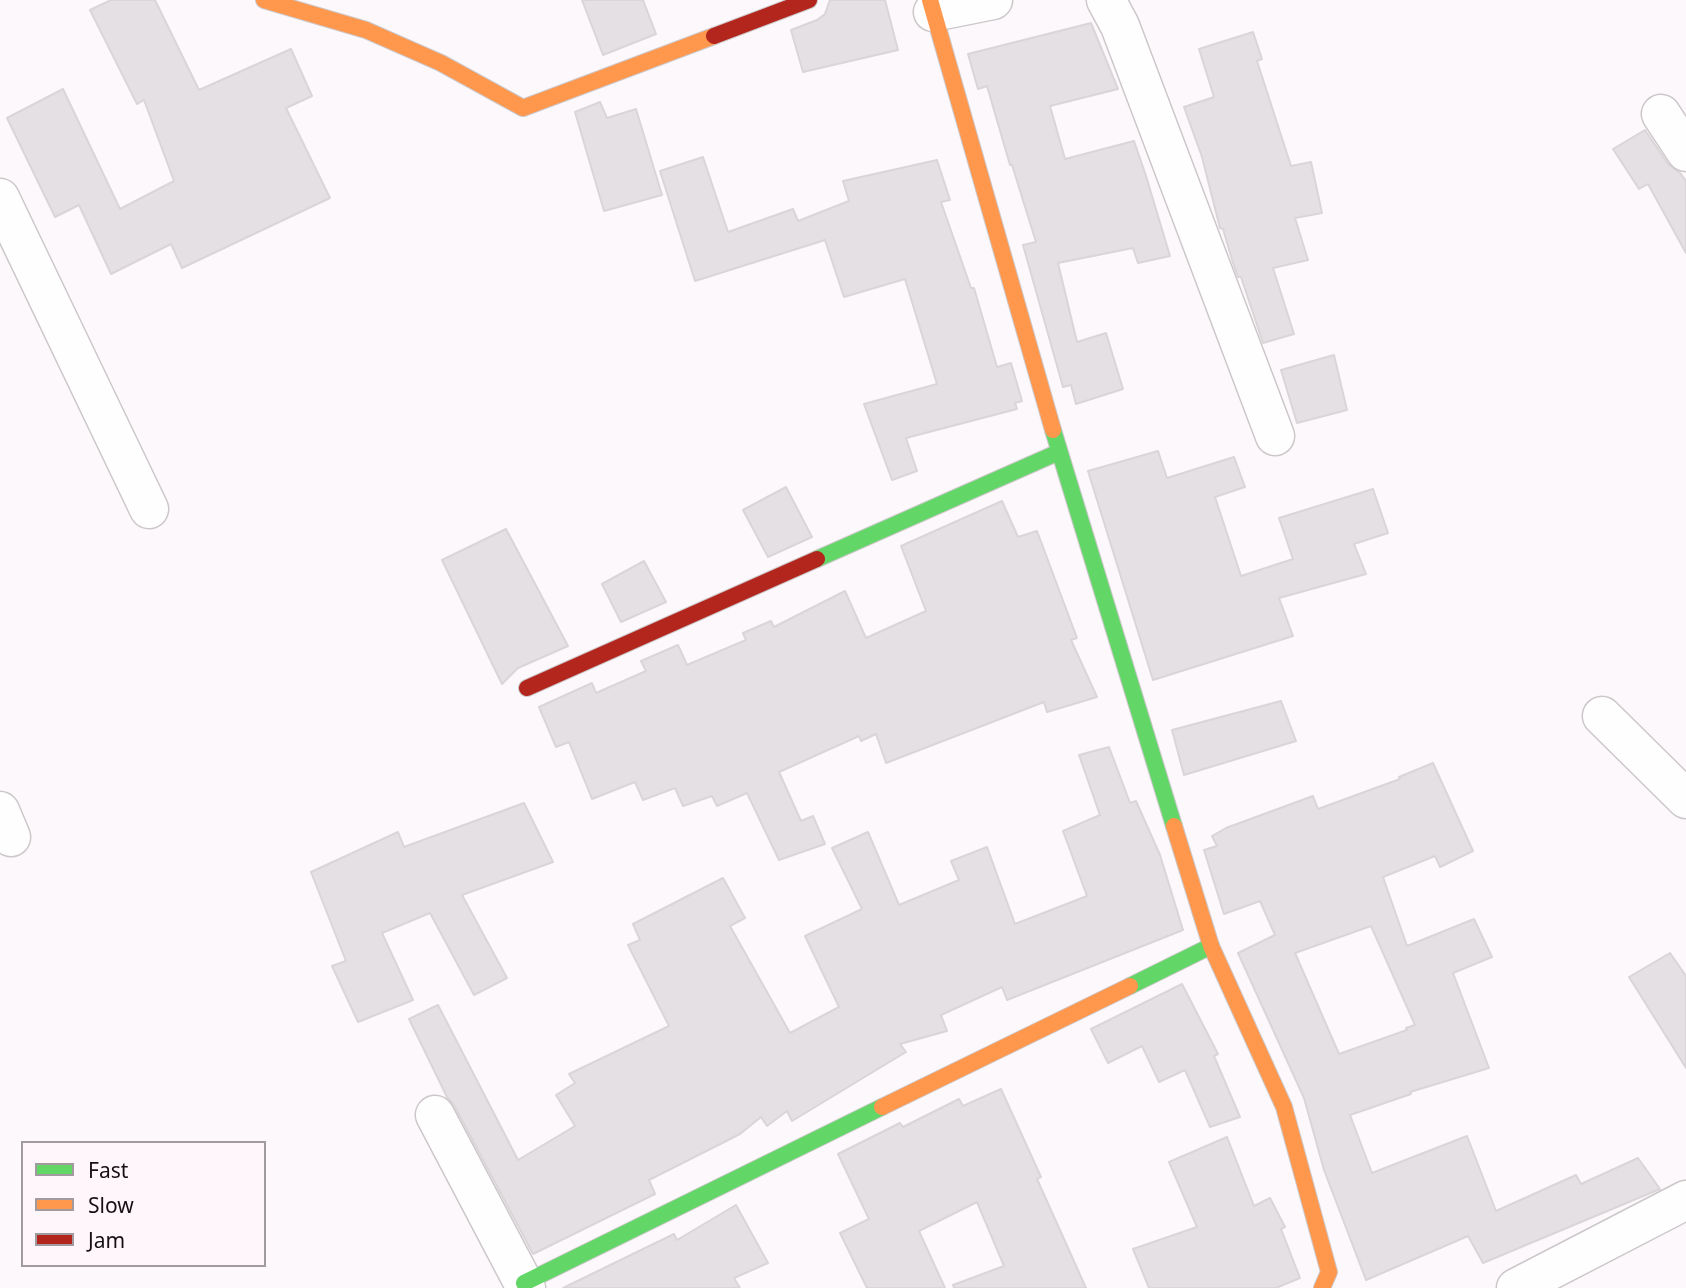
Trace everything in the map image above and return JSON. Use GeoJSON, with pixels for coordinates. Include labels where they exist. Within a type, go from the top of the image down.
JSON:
{"type":"FeatureCollection","features":[{"type":"Feature","properties":{"kind":"street"},"geometry":{"type":"LineString","coordinates":[[264,0],[366,30],[441,63],[523,108],[809,0]]}},
{"type":"Feature","properties":{"kind":"street"},"geometry":{"type":"LineString","coordinates":[[993,0],[932,6],[1059,452],[1211,946],[1284,1107],[1329,1272],[1322,1288]]}},
{"type":"Feature","properties":{"kind":"street"},"geometry":{"type":"LineString","coordinates":[[1106,0],[1120,26],[1275,436]]}},
{"type":"Feature","properties":{"kind":"street"},"geometry":{"type":"LineString","coordinates":[[1661,114],[1686,152]]}},
{"type":"Feature","properties":{"kind":"street"},"geometry":{"type":"LineString","coordinates":[[0,198],[149,509]]}},
{"type":"Feature","properties":{"kind":"street"},"geometry":{"type":"LineString","coordinates":[[527,688],[1059,452]]}},
{"type":"Feature","properties":{"kind":"street"},"geometry":{"type":"LineString","coordinates":[[1602,716],[1686,799]]}},
{"type":"Feature","properties":{"kind":"street"},"geometry":{"type":"LineString","coordinates":[[435,1115],[525,1285],[1211,946]]}},
{"type":"Feature","properties":{"kind":"street"},"geometry":{"type":"LineString","coordinates":[[1516,1288],[1686,1200]]}},
{"type":"Feature","properties":{"kind":"building"},"geometry":{"type":"Polygon","coordinates":[[[111,0],[155,0],[199,90],[291,49],[312,96],[286,108],[330,198],[182,268],[171,244],[111,274],[79,205],[55,217],[7,118],[63,89],[120,209],[174,181],[144,100],[137,104],[90,10],[111,0]]]}},
{"type":"Feature","properties":{"kind":"building"},"geometry":{"type":"Polygon","coordinates":[[[582,0],[643,0],[656,34],[603,55],[582,0]]]}},
{"type":"Feature","properties":{"kind":"building"},"geometry":{"type":"Polygon","coordinates":[[[830,0],[885,0],[898,50],[803,72],[791,30],[825,14],[830,0]]]}},
{"type":"Feature","properties":{"kind":"building"},"geometry":{"type":"Polygon","coordinates":[[[1091,23],[1118,89],[1050,106],[1065,159],[1134,141],[1170,256],[1138,263],[1133,248],[1058,263],[1077,342],[1106,333],[1123,389],[1076,404],[1071,385],[1063,387],[1023,245],[1036,242],[987,86],[978,89],[968,54],[1091,23]]]}},
{"type":"Feature","properties":{"kind":"building"},"geometry":{"type":"Polygon","coordinates":[[[1253,32],[1262,59],[1257,61],[1291,166],[1311,162],[1322,213],[1295,218],[1308,260],[1273,268],[1294,334],[1263,343],[1241,277],[1238,277],[1223,229],[1220,228],[1202,157],[1184,107],[1214,97],[1199,49],[1253,32]]]}},
{"type":"Feature","properties":{"kind":"building"},"geometry":{"type":"Polygon","coordinates":[[[600,102],[607,118],[636,109],[662,195],[604,211],[575,112],[600,102]]]}},
{"type":"Feature","properties":{"kind":"building"},"geometry":{"type":"Polygon","coordinates":[[[1645,130],[1668,164],[1686,181],[1686,253],[1648,184],[1639,189],[1613,149],[1645,130]]]}},
{"type":"Feature","properties":{"kind":"building"},"geometry":{"type":"Polygon","coordinates":[[[703,157],[728,232],[793,209],[798,221],[849,201],[843,181],[937,160],[950,200],[941,202],[971,288],[974,288],[997,367],[1011,363],[1022,401],[1015,403],[1017,409],[906,438],[917,471],[892,480],[864,404],[937,384],[905,279],[844,297],[825,240],[695,281],[660,171],[703,157]]]}},
{"type":"Feature","properties":{"kind":"building"},"geometry":{"type":"Polygon","coordinates":[[[1334,355],[1347,410],[1297,423],[1281,370],[1334,355]]]}},
{"type":"Feature","properties":{"kind":"building"},"geometry":{"type":"Polygon","coordinates":[[[1158,451],[1167,478],[1234,457],[1245,487],[1215,497],[1241,576],[1293,559],[1279,518],[1373,489],[1388,533],[1354,544],[1366,574],[1279,598],[1293,636],[1153,680],[1088,471],[1158,451]]]}},
{"type":"Feature","properties":{"kind":"building"},"geometry":{"type":"Polygon","coordinates":[[[786,487],[812,537],[768,557],[743,510],[786,487]]]}},
{"type":"Feature","properties":{"kind":"building"},"geometry":{"type":"Polygon","coordinates":[[[1002,501],[1018,537],[1037,531],[1077,638],[1071,640],[1097,697],[1047,712],[1044,702],[886,763],[876,734],[861,741],[859,736],[779,772],[801,821],[813,816],[825,844],[779,860],[747,793],[717,806],[712,796],[683,806],[675,788],[643,800],[635,782],[592,799],[569,742],[556,747],[539,707],[592,683],[596,693],[646,671],[641,661],[678,645],[687,665],[746,640],[743,633],[771,621],[774,627],[845,591],[866,638],[926,611],[901,546],[1002,501]]]}},
{"type":"Feature","properties":{"kind":"building"},"geometry":{"type":"Polygon","coordinates":[[[506,529],[568,646],[518,668],[502,684],[442,560],[506,529]]]}},
{"type":"Feature","properties":{"kind":"building"},"geometry":{"type":"Polygon","coordinates":[[[644,561],[666,602],[621,622],[602,584],[644,561]]]}},
{"type":"Feature","properties":{"kind":"building"},"geometry":{"type":"Polygon","coordinates":[[[1281,701],[1296,741],[1184,775],[1172,730],[1281,701]]]}},
{"type":"Feature","properties":{"kind":"building"},"geometry":{"type":"Polygon","coordinates":[[[1109,747],[1130,803],[1136,801],[1160,855],[1183,930],[1007,1000],[1002,987],[941,1015],[947,1031],[900,1044],[906,1052],[792,1121],[787,1111],[767,1126],[761,1117],[740,1134],[649,1180],[655,1194],[533,1254],[454,1105],[447,1097],[409,1019],[438,1005],[518,1160],[575,1126],[556,1095],[575,1083],[569,1074],[669,1026],[628,945],[640,940],[633,924],[723,878],[745,918],[730,926],[790,1033],[839,1007],[805,936],[862,909],[832,848],[868,832],[899,905],[959,880],[951,861],[987,847],[1015,924],[1087,896],[1063,831],[1100,815],[1079,755],[1109,747]]]}},
{"type":"Feature","properties":{"kind":"building"},"geometry":{"type":"Polygon","coordinates":[[[1433,763],[1473,851],[1440,867],[1435,856],[1383,877],[1407,946],[1474,919],[1492,957],[1453,973],[1489,1068],[1410,1092],[1411,1094],[1350,1115],[1372,1173],[1467,1136],[1496,1211],[1576,1175],[1581,1184],[1638,1158],[1660,1189],[1483,1263],[1468,1236],[1366,1280],[1324,1170],[1304,1098],[1238,953],[1275,935],[1260,901],[1224,914],[1204,850],[1217,846],[1212,836],[1226,828],[1313,796],[1318,809],[1400,779],[1399,777],[1433,763]],[[1371,926],[1295,953],[1339,1054],[1415,1025],[1371,926]]]}},
{"type":"Feature","properties":{"kind":"building"},"geometry":{"type":"Polygon","coordinates":[[[524,803],[553,862],[462,895],[507,978],[474,995],[430,913],[382,933],[413,1000],[358,1022],[332,966],[346,961],[311,872],[398,832],[404,847],[524,803]]]}},
{"type":"Feature","properties":{"kind":"building"},"geometry":{"type":"Polygon","coordinates":[[[1670,953],[1686,976],[1686,1068],[1629,977],[1670,953]]]}},
{"type":"Feature","properties":{"kind":"building"},"geometry":{"type":"Polygon","coordinates":[[[1182,984],[1218,1054],[1214,1056],[1240,1117],[1210,1127],[1185,1070],[1159,1082],[1142,1046],[1108,1063],[1091,1029],[1182,984]]]}},
{"type":"Feature","properties":{"kind":"building"},"geometry":{"type":"Polygon","coordinates":[[[1001,1089],[1041,1177],[1037,1179],[1086,1288],[954,1288],[953,1285],[1004,1266],[977,1202],[919,1231],[945,1288],[867,1288],[840,1233],[869,1219],[838,1154],[900,1123],[903,1127],[959,1099],[963,1106],[1001,1089]]]}},
{"type":"Feature","properties":{"kind":"building"},"geometry":{"type":"Polygon","coordinates":[[[1227,1137],[1254,1206],[1270,1198],[1285,1227],[1281,1229],[1300,1278],[1276,1288],[1149,1288],[1133,1249],[1197,1227],[1169,1162],[1227,1137]]]}},
{"type":"Feature","properties":{"kind":"building"},"geometry":{"type":"Polygon","coordinates":[[[736,1205],[768,1263],[734,1278],[740,1288],[563,1288],[674,1234],[677,1240],[736,1205]]]}},
{"type":"Feature","properties":{"kind":"traffic: fast"},"geometry":{"type":"LineString","coordinates":[[1053,430],[1174,826]]}},
{"type":"Feature","properties":{"kind":"traffic: fast"},"geometry":{"type":"LineString","coordinates":[[817,559],[1059,452]]}},
{"type":"Feature","properties":{"kind":"traffic: fast"},"geometry":{"type":"LineString","coordinates":[[1130,986],[1211,946]]}},
{"type":"Feature","properties":{"kind":"traffic: fast"},"geometry":{"type":"LineString","coordinates":[[524,1283],[882,1107]]}},
{"type":"Feature","properties":{"kind":"traffic: slow"},"geometry":{"type":"LineString","coordinates":[[264,0],[366,30],[441,63],[523,108],[714,36]]}},
{"type":"Feature","properties":{"kind":"traffic: slow"},"geometry":{"type":"LineString","coordinates":[[930,0],[1053,430]]}},
{"type":"Feature","properties":{"kind":"traffic: slow"},"geometry":{"type":"LineString","coordinates":[[1174,826],[1211,946],[1284,1107],[1329,1272],[1322,1288]]}},
{"type":"Feature","properties":{"kind":"traffic: slow"},"geometry":{"type":"LineString","coordinates":[[882,1107],[1130,986]]}},
{"type":"Feature","properties":{"kind":"traffic: jam"},"geometry":{"type":"LineString","coordinates":[[714,36],[809,0]]}},
{"type":"Feature","properties":{"kind":"traffic: jam"},"geometry":{"type":"LineString","coordinates":[[527,688],[817,559]]}}]}
